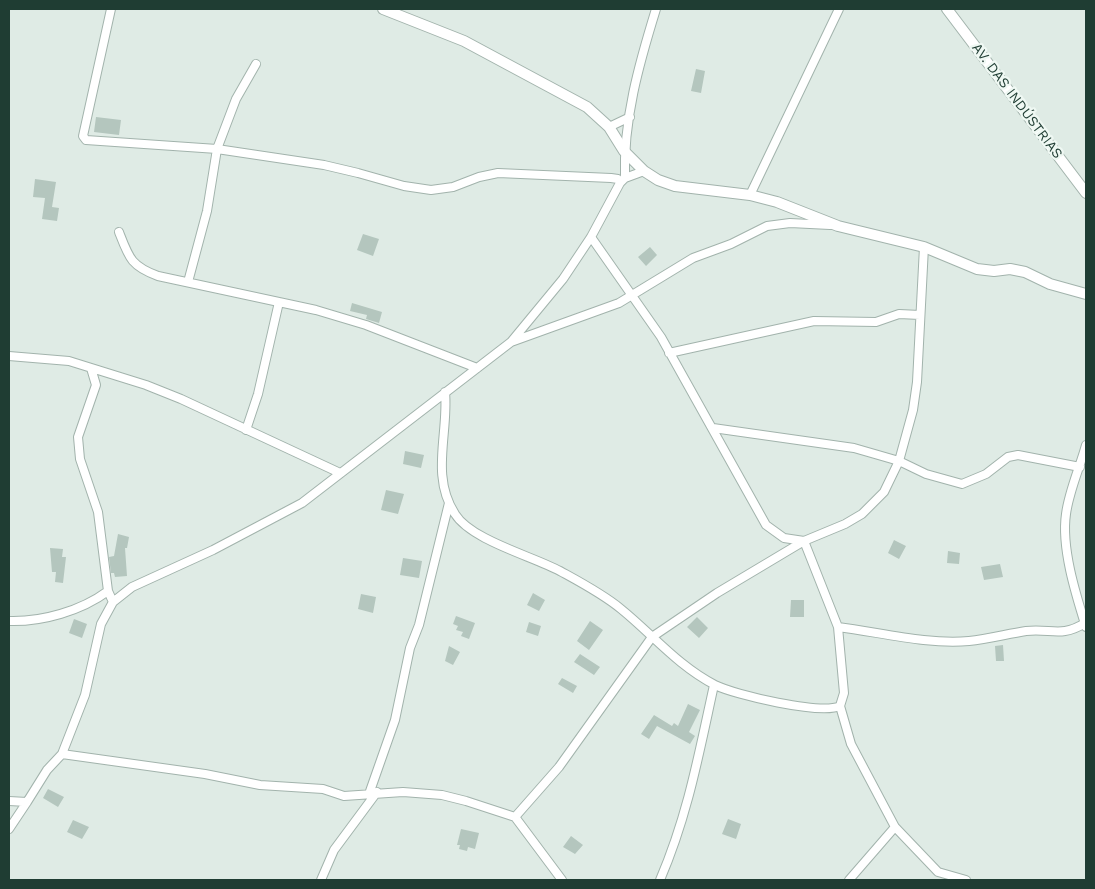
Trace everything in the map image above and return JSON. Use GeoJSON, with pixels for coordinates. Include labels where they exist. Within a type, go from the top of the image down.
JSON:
{"type":"FeatureCollection","features":[{"type":"Feature","properties":{"kind":"street"},"geometry":{"type":"LineString","coordinates":[[111,9],[83,137],[89,141],[217,149],[324,165],[358,172],[404,186],[431,190],[453,186],[498,173],[611,178],[623,181],[644,171]]}},
{"type":"Feature","properties":{"kind":"street"},"geometry":{"type":"LineString","coordinates":[[383,9],[464,41],[588,107],[609,127],[624,151],[644,171],[675,186],[750,195],[777,202],[838,226],[924,247],[977,269],[994,271],[1010,269],[1024,272],[1050,284],[1086,294]]}},
{"type":"Feature","properties":{"kind":"street"},"geometry":{"type":"LineString","coordinates":[[9,829],[47,770],[62,754],[85,695],[102,624],[113,602],[132,587],[213,550],[302,503],[511,342],[563,278],[591,237],[623,181],[624,151],[635,82],[656,9]]}},
{"type":"Feature","properties":{"kind":"street"},"geometry":{"type":"LineString","coordinates":[[750,195],[840,9]]}},
{"type":"Feature","properties":{"kind":"street","name":"AV. DAS INDÚSTRIAS"},"geometry":{"type":"LineString","coordinates":[[947,9],[1086,193]]}},
{"type":"Feature","properties":{"kind":"street"},"geometry":{"type":"LineString","coordinates":[[188,282],[207,211],[217,149],[236,99],[256,64]]}},
{"type":"Feature","properties":{"kind":"street"},"geometry":{"type":"LineString","coordinates":[[609,127],[630,117]]}},
{"type":"Feature","properties":{"kind":"street"},"geometry":{"type":"LineString","coordinates":[[511,342],[587,316],[633,296],[693,258],[731,244],[767,226],[790,223],[838,226]]}},
{"type":"Feature","properties":{"kind":"street"},"geometry":{"type":"LineString","coordinates":[[119,232],[134,265],[158,276],[279,302],[366,325],[477,368]]}},
{"type":"Feature","properties":{"kind":"street"},"geometry":{"type":"LineString","coordinates":[[591,237],[633,296],[669,353],[766,525],[784,538],[804,541]]}},
{"type":"Feature","properties":{"kind":"street"},"geometry":{"type":"LineString","coordinates":[[516,817],[559,767],[652,637],[718,593],[804,541],[845,524],[874,504],[890,484],[913,410],[917,382],[924,247]]}},
{"type":"Feature","properties":{"kind":"street"},"geometry":{"type":"LineString","coordinates":[[246,430],[258,394],[279,302]]}},
{"type":"Feature","properties":{"kind":"street"},"geometry":{"type":"LineString","coordinates":[[669,353],[814,320],[876,322],[899,314],[920,315]]}},
{"type":"Feature","properties":{"kind":"street"},"geometry":{"type":"LineString","coordinates":[[9,356],[69,361],[181,399],[340,474]]}},
{"type":"Feature","properties":{"kind":"street"},"geometry":{"type":"LineString","coordinates":[[91,368],[96,385],[78,437],[80,459],[98,512],[108,592],[113,602]]}},
{"type":"Feature","properties":{"kind":"street"},"geometry":{"type":"LineString","coordinates":[[96,385],[112,375]]}},
{"type":"Feature","properties":{"kind":"street"},"geometry":{"type":"LineString","coordinates":[[445,392],[446,414],[441,448],[442,467],[449,503],[460,521],[468,529],[543,562],[612,602],[683,663],[714,685],[765,700],[816,708],[840,706]]}},
{"type":"Feature","properties":{"kind":"street"},"geometry":{"type":"LineString","coordinates":[[713,428],[854,448],[899,460],[926,474],[962,484],[986,474],[1008,457],[1018,455],[1080,466]]}},
{"type":"Feature","properties":{"kind":"street"},"geometry":{"type":"LineString","coordinates":[[838,627],[942,641],[959,641],[1028,631],[1065,632],[1086,625],[1072,575],[1065,530],[1066,513],[1086,444]]}},
{"type":"Feature","properties":{"kind":"street"},"geometry":{"type":"LineString","coordinates":[[321,880],[334,850],[373,793],[394,720],[410,648],[419,625],[449,503]]}},
{"type":"Feature","properties":{"kind":"street"},"geometry":{"type":"LineString","coordinates":[[444,524],[460,521]]}},
{"type":"Feature","properties":{"kind":"street"},"geometry":{"type":"LineString","coordinates":[[804,541],[838,627],[844,693],[840,706],[851,744],[895,828],[938,872],[966,880]]}},
{"type":"Feature","properties":{"kind":"street"},"geometry":{"type":"LineString","coordinates":[[9,621],[49,618],[98,599],[108,592]]}},
{"type":"Feature","properties":{"kind":"street"},"geometry":{"type":"LineString","coordinates":[[1078,595],[1086,596]]}},
{"type":"Feature","properties":{"kind":"street"},"geometry":{"type":"LineString","coordinates":[[660,880],[677,840],[689,797],[714,685]]}},
{"type":"Feature","properties":{"kind":"street"},"geometry":{"type":"LineString","coordinates":[[62,754],[205,774],[260,785],[323,789],[344,796],[373,793],[442,795],[483,805],[516,817],[562,880]]}},
{"type":"Feature","properties":{"kind":"street"},"geometry":{"type":"LineString","coordinates":[[9,801],[27,802]]}},
{"type":"Feature","properties":{"kind":"street"},"geometry":{"type":"LineString","coordinates":[[850,880],[895,828]]}},
{"type":"Feature","properties":{"kind":"building"},"geometry":{"type":"Polygon","coordinates":[[[696,69],[705,71],[701,93],[691,91],[696,69]]]}},
{"type":"Feature","properties":{"kind":"building"},"geometry":{"type":"Polygon","coordinates":[[[96,117],[121,120],[119,135],[94,132],[96,117]]]}},
{"type":"Feature","properties":{"kind":"building"},"geometry":{"type":"Polygon","coordinates":[[[35,179],[56,182],[52,207],[59,208],[57,221],[42,219],[45,198],[33,197],[35,179]]]}},
{"type":"Feature","properties":{"kind":"building"},"geometry":{"type":"Polygon","coordinates":[[[363,234],[379,239],[373,256],[357,250],[363,234]]]}},
{"type":"Feature","properties":{"kind":"building"},"geometry":{"type":"Polygon","coordinates":[[[650,247],[657,255],[646,266],[638,257],[650,247]]]}},
{"type":"Feature","properties":{"kind":"building"},"geometry":{"type":"Polygon","coordinates":[[[352,303],[382,312],[379,323],[366,319],[367,315],[350,311],[352,303]]]}},
{"type":"Feature","properties":{"kind":"building"},"geometry":{"type":"Polygon","coordinates":[[[405,451],[424,455],[421,468],[403,464],[405,451]]]}},
{"type":"Feature","properties":{"kind":"building"},"geometry":{"type":"Polygon","coordinates":[[[386,490],[404,494],[398,514],[381,510],[386,490]]]}},
{"type":"Feature","properties":{"kind":"building"},"geometry":{"type":"Polygon","coordinates":[[[118,534],[129,537],[127,548],[125,548],[127,576],[115,577],[114,573],[111,573],[109,557],[114,556],[118,534]]]}},
{"type":"Feature","properties":{"kind":"building"},"geometry":{"type":"Polygon","coordinates":[[[894,540],[906,546],[899,559],[888,553],[894,540]]]}},
{"type":"Feature","properties":{"kind":"building"},"geometry":{"type":"Polygon","coordinates":[[[50,548],[63,549],[62,557],[66,557],[63,583],[55,582],[56,572],[52,572],[50,548]]]}},
{"type":"Feature","properties":{"kind":"building"},"geometry":{"type":"Polygon","coordinates":[[[948,551],[960,553],[959,564],[947,563],[948,551]]]}},
{"type":"Feature","properties":{"kind":"building"},"geometry":{"type":"Polygon","coordinates":[[[403,558],[422,561],[419,578],[400,575],[403,558]]]}},
{"type":"Feature","properties":{"kind":"building"},"geometry":{"type":"Polygon","coordinates":[[[1000,564],[1003,577],[984,580],[981,567],[1000,564]]]}},
{"type":"Feature","properties":{"kind":"building"},"geometry":{"type":"Polygon","coordinates":[[[533,593],[545,600],[539,611],[527,605],[533,593]]]}},
{"type":"Feature","properties":{"kind":"building"},"geometry":{"type":"Polygon","coordinates":[[[361,594],[376,597],[373,613],[358,609],[361,594]]]}},
{"type":"Feature","properties":{"kind":"building"},"geometry":{"type":"Polygon","coordinates":[[[791,600],[804,600],[804,617],[790,617],[791,600]]]}},
{"type":"Feature","properties":{"kind":"building"},"geometry":{"type":"Polygon","coordinates":[[[456,616],[475,623],[469,639],[461,636],[463,632],[456,630],[458,626],[453,624],[456,616]]]}},
{"type":"Feature","properties":{"kind":"building"},"geometry":{"type":"Polygon","coordinates":[[[697,617],[708,628],[699,638],[687,627],[697,617]]]}},
{"type":"Feature","properties":{"kind":"building"},"geometry":{"type":"Polygon","coordinates":[[[74,619],[87,624],[82,638],[69,633],[74,619]]]}},
{"type":"Feature","properties":{"kind":"building"},"geometry":{"type":"Polygon","coordinates":[[[590,621],[603,630],[589,650],[577,641],[590,621]]]}},
{"type":"Feature","properties":{"kind":"building"},"geometry":{"type":"Polygon","coordinates":[[[529,622],[541,626],[538,636],[526,632],[529,622]]]}},
{"type":"Feature","properties":{"kind":"building"},"geometry":{"type":"Polygon","coordinates":[[[1003,645],[1004,661],[996,661],[995,646],[1003,645]]]}},
{"type":"Feature","properties":{"kind":"building"},"geometry":{"type":"Polygon","coordinates":[[[449,646],[460,652],[453,665],[445,661],[449,646]]]}},
{"type":"Feature","properties":{"kind":"building"},"geometry":{"type":"Polygon","coordinates":[[[580,654],[600,667],[594,675],[574,662],[580,654]]]}},
{"type":"Feature","properties":{"kind":"building"},"geometry":{"type":"Polygon","coordinates":[[[562,678],[577,686],[573,693],[558,684],[562,678]]]}},
{"type":"Feature","properties":{"kind":"building"},"geometry":{"type":"Polygon","coordinates":[[[688,704],[700,710],[689,732],[695,736],[690,744],[657,726],[649,739],[641,734],[654,715],[672,726],[674,723],[678,726],[688,704]]]}},
{"type":"Feature","properties":{"kind":"building"},"geometry":{"type":"Polygon","coordinates":[[[48,789],[64,797],[58,807],[43,798],[48,789]]]}},
{"type":"Feature","properties":{"kind":"building"},"geometry":{"type":"Polygon","coordinates":[[[728,819],[741,824],[736,839],[722,834],[728,819]]]}},
{"type":"Feature","properties":{"kind":"building"},"geometry":{"type":"Polygon","coordinates":[[[73,820],[89,827],[82,839],[67,832],[73,820]]]}},
{"type":"Feature","properties":{"kind":"building"},"geometry":{"type":"Polygon","coordinates":[[[461,829],[479,833],[475,849],[468,847],[467,851],[459,849],[460,845],[457,845],[461,829]]]}},
{"type":"Feature","properties":{"kind":"building"},"geometry":{"type":"Polygon","coordinates":[[[571,836],[583,845],[575,854],[563,847],[571,836]]]}}]}
